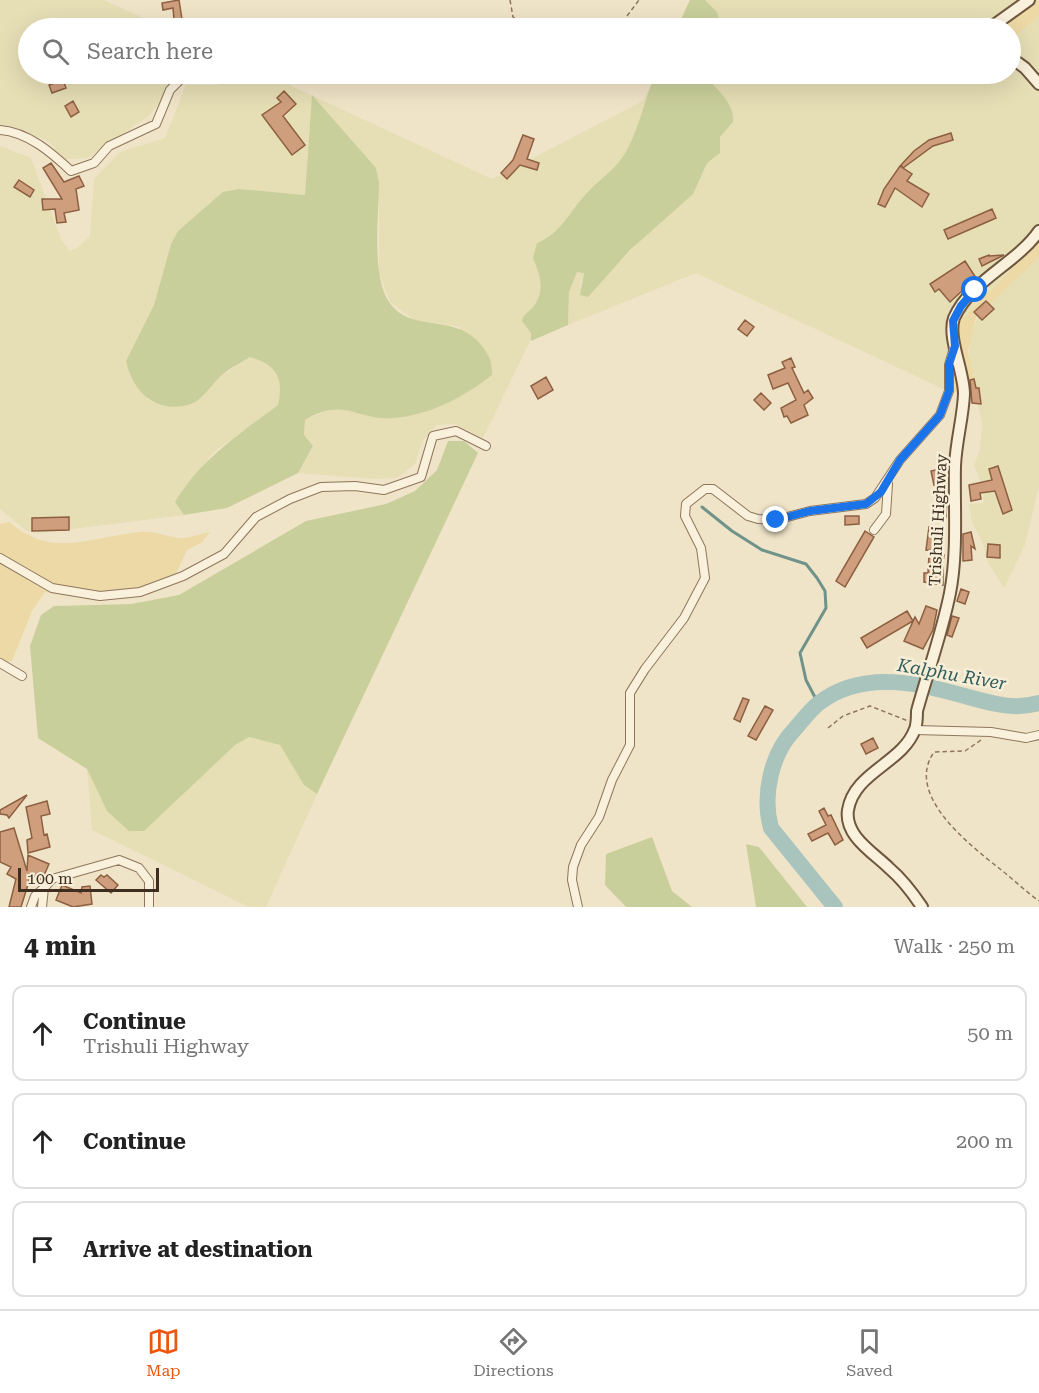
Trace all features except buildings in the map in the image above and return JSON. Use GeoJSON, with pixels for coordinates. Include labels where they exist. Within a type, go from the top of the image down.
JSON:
{"type":"FeatureCollection","features":[{"type":"Feature","properties":{"kind":"street"},"geometry":{"type":"LineString","coordinates":[[1004,18],[1029,0]]}},
{"type":"Feature","properties":{"kind":"street"},"geometry":{"type":"LineString","coordinates":[[1021,65],[1039,84]]}},
{"type":"Feature","properties":{"kind":"street"},"geometry":{"type":"LineString","coordinates":[[0,130],[25,137],[50,151],[71,171],[94,163],[110,147],[156,124],[170,90],[176,84]]}},
{"type":"Feature","properties":{"kind":"street","name":"Trishuli Highway"},"geometry":{"type":"LineString","coordinates":[[916,721],[929,665],[945,618],[952,581],[955,463],[964,395],[962,368],[955,346],[953,321],[961,306],[1030,243],[1039,231]]}},
{"type":"Feature","properties":{"kind":"street"},"geometry":{"type":"LineString","coordinates":[[578,907],[572,880],[573,867],[581,845],[599,817],[612,780],[630,745],[630,693],[645,669],[684,618],[705,578],[701,548],[685,516],[687,504],[709,489],[722,494],[750,517],[776,520],[810,511],[866,504],[875,498],[888,482],[900,460],[940,415],[949,391],[949,364],[955,346]]}},
{"type":"Feature","properties":{"kind":"street"},"geometry":{"type":"LineString","coordinates":[[0,558],[52,588],[100,596],[140,592],[183,576],[224,554],[256,517],[290,499],[321,488],[355,486],[384,490],[421,477],[433,436],[456,431],[486,446]]}},
{"type":"Feature","properties":{"kind":"street"},"geometry":{"type":"LineString","coordinates":[[874,530],[886,514],[888,482]]}},
{"type":"Feature","properties":{"kind":"street"},"geometry":{"type":"LineString","coordinates":[[0,663],[22,676]]}},
{"type":"Feature","properties":{"kind":"street"},"geometry":{"type":"LineString","coordinates":[[922,907],[910,889],[889,867],[864,847],[852,828],[847,814],[854,793],[899,750],[916,721],[1026,738],[1039,735]]}},
{"type":"Feature","properties":{"kind":"street"},"geometry":{"type":"LineString","coordinates":[[31,907],[35,896],[52,879],[119,860],[139,868],[149,881],[149,907]]}},
{"type":"Feature","properties":{"kind":"street"},"geometry":{"type":"LineString","coordinates":[[42,907],[44,888]]}},
{"type":"Feature","properties":{"kind":"path"},"geometry":{"type":"LineString","coordinates":[[510,0],[514,18]]}},
{"type":"Feature","properties":{"kind":"path"},"geometry":{"type":"LineString","coordinates":[[626,18],[639,0]]}},
{"type":"Feature","properties":{"kind":"path"},"geometry":{"type":"LineString","coordinates":[[828,728],[843,716],[870,706],[897,717],[916,721]]}},
{"type":"Feature","properties":{"kind":"path"},"geometry":{"type":"LineString","coordinates":[[991,732],[965,751],[934,753],[926,766],[928,787],[934,803],[969,844],[1039,901]]}},
{"type":"Feature","properties":{"kind":"shaded area"},"geometry":{"type":"Polygon","coordinates":[[[0,0],[104,0],[143,18],[18,18],[18,84],[173,84],[149,116],[87,158],[65,159],[49,142],[19,129],[0,126],[0,0]]]}},
{"type":"Feature","properties":{"kind":"shaded area"},"geometry":{"type":"Polygon","coordinates":[[[690,0],[1038,0],[1014,18],[682,18],[690,0]]]}},
{"type":"Feature","properties":{"kind":"shaded area"},"geometry":{"type":"Polygon","coordinates":[[[1039,16],[1039,71],[1021,58],[1021,30],[1039,16]]]}},
{"type":"Feature","properties":{"kind":"shaded area"},"geometry":{"type":"Polygon","coordinates":[[[1021,75],[1039,89],[1039,241],[963,317],[953,362],[952,393],[696,273],[568,325],[569,292],[577,272],[584,272],[580,288],[601,281],[636,245],[588,222],[483,438],[455,424],[436,425],[422,442],[415,464],[397,478],[374,479],[298,473],[313,447],[304,435],[305,420],[332,408],[393,418],[461,327],[414,320],[390,302],[379,273],[379,183],[376,168],[312,96],[305,195],[239,189],[171,244],[154,305],[126,361],[148,400],[163,406],[192,404],[224,374],[250,357],[265,361],[277,373],[281,390],[278,405],[214,452],[175,502],[184,515],[40,533],[27,531],[0,509],[0,146],[31,158],[61,239],[69,251],[77,248],[90,236],[94,179],[120,152],[165,138],[186,85],[287,84],[492,179],[643,101],[651,84],[1021,84],[1021,75]]]}},
{"type":"Feature","properties":{"kind":"shaded area"},"geometry":{"type":"Polygon","coordinates":[[[1039,257],[1039,486],[1025,545],[1004,588],[987,561],[983,544],[972,522],[969,504],[983,503],[984,490],[974,465],[980,450],[982,424],[970,364],[969,342],[979,312],[1039,257]]]}},
{"type":"Feature","properties":{"kind":"shaded area"},"geometry":{"type":"Polygon","coordinates":[[[249,737],[280,745],[304,785],[317,794],[266,907],[249,907],[92,830],[87,769],[107,811],[249,737]]]}},
{"type":"Feature","properties":{"kind":"green space"},"geometry":{"type":"Polygon","coordinates":[[[690,0],[705,0],[717,12],[718,18],[682,18],[690,0]]]}},
{"type":"Feature","properties":{"kind":"green space"},"geometry":{"type":"Polygon","coordinates":[[[652,84],[712,84],[728,102],[733,115],[733,122],[720,137],[720,153],[707,163],[693,194],[630,250],[588,297],[580,295],[584,273],[577,272],[569,292],[568,325],[531,341],[531,333],[522,321],[537,301],[541,289],[540,276],[533,258],[537,243],[558,229],[585,195],[624,155],[634,135],[652,84]]]}},
{"type":"Feature","properties":{"kind":"green space"},"geometry":{"type":"Polygon","coordinates":[[[312,95],[376,168],[379,183],[378,261],[383,290],[389,302],[398,312],[409,318],[447,325],[471,335],[489,357],[492,375],[470,391],[446,404],[421,413],[381,418],[341,410],[319,413],[305,420],[304,435],[313,446],[298,473],[227,508],[184,515],[175,502],[185,487],[208,460],[278,405],[279,380],[267,364],[250,357],[222,375],[195,402],[178,407],[167,406],[148,398],[140,391],[129,372],[126,361],[154,305],[171,244],[178,231],[223,192],[239,189],[305,195],[312,95]]]}},
{"type":"Feature","properties":{"kind":"green space"},"geometry":{"type":"Polygon","coordinates":[[[448,441],[464,441],[478,453],[317,794],[304,785],[280,745],[249,737],[235,745],[144,831],[129,831],[107,811],[87,769],[38,738],[30,646],[41,615],[54,606],[131,604],[179,595],[306,521],[386,504],[415,491],[437,470],[448,441]]]}},
{"type":"Feature","properties":{"kind":"green space"},"geometry":{"type":"Polygon","coordinates":[[[652,837],[672,891],[692,907],[626,907],[605,885],[606,854],[652,837]]]}},
{"type":"Feature","properties":{"kind":"green space"},"geometry":{"type":"Polygon","coordinates":[[[746,844],[759,847],[807,907],[756,907],[746,844]]]}},
{"type":"Feature","properties":{"kind":"sand"},"geometry":{"type":"Polygon","coordinates":[[[1039,0],[1039,16],[1021,31],[1021,18],[1012,18],[1039,0]]]}},
{"type":"Feature","properties":{"kind":"sand"},"geometry":{"type":"Polygon","coordinates":[[[1039,241],[1039,257],[976,317],[968,351],[976,387],[952,393],[956,325],[1039,241]]]}},
{"type":"Feature","properties":{"kind":"sand"},"geometry":{"type":"Polygon","coordinates":[[[9,522],[25,534],[57,543],[89,541],[141,532],[182,538],[210,532],[201,543],[187,550],[171,584],[151,594],[98,601],[45,592],[32,611],[12,661],[4,662],[0,658],[0,524],[9,522]]]}},
{"type":"Feature","properties":{"kind":"waterway"},"geometry":{"type":"LineString","coordinates":[[702,507],[732,531],[762,550],[806,564],[825,591],[826,608],[800,653],[806,680],[818,703]]}},
{"type":"Feature","properties":{"kind":"waterway","name":"Kalphu River"},"geometry":{"type":"LineString","coordinates":[[835,907],[771,828],[768,816],[768,789],[774,763],[786,740],[812,709],[836,692],[855,685],[874,682],[913,684],[1005,705],[1022,706],[1039,703]]}},
{"type":"Feature","properties":{"kind":"route"},"geometry":{"type":"LineString","coordinates":[[776,520],[810,511],[866,504],[881,492],[900,460],[940,415],[949,391],[949,364],[955,346],[952,339],[953,321],[961,306],[975,290]]}}]}
